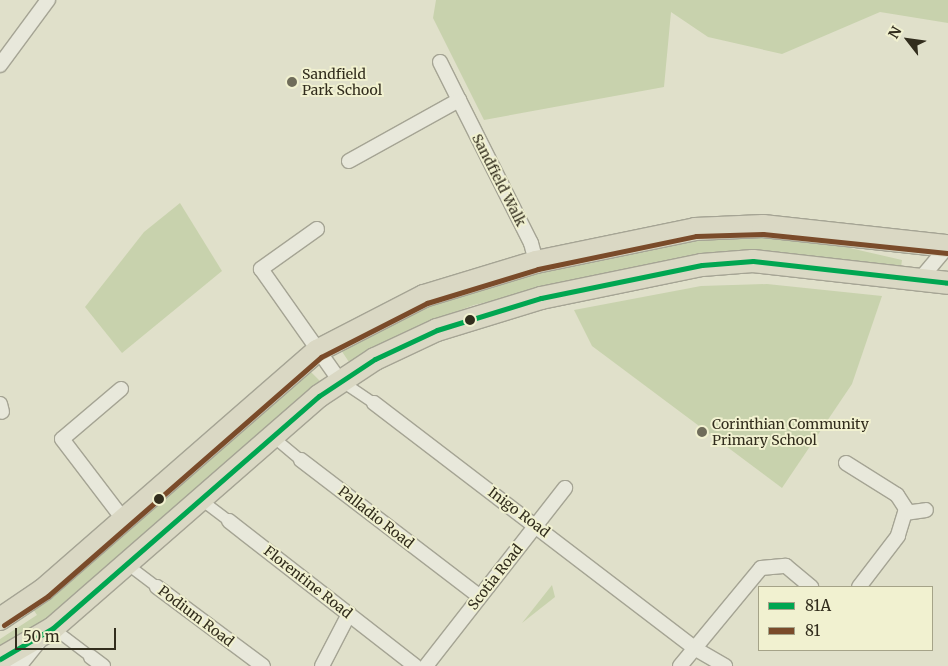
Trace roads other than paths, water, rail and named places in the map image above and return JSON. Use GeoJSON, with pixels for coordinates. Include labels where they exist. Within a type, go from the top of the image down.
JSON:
{"type":"FeatureCollection","features":[{"type":"Feature","properties":{"kind":"highway"},"geometry":{"type":"LineString","coordinates":[[0,619],[42,590],[317,351],[424,296],[536,262],[728,226],[948,246]]}},
{"type":"Feature","properties":{"kind":"highway"},"geometry":{"type":"LineString","coordinates":[[0,659],[49,631],[128,565],[272,436],[340,381],[408,343],[485,312],[646,274],[753,261],[922,278],[948,283]]}},
{"type":"Feature","properties":{"kind":"street"},"geometry":{"type":"LineString","coordinates":[[0,65],[48,0]]}},
{"type":"Feature","properties":{"kind":"street","name":"Sandfield Walk"},"geometry":{"type":"LineString","coordinates":[[440,62],[531,243],[536,262]]}},
{"type":"Feature","properties":{"kind":"street"},"geometry":{"type":"LineString","coordinates":[[348,161],[459,100]]}},
{"type":"Feature","properties":{"kind":"street"},"geometry":{"type":"LineString","coordinates":[[317,229],[261,269],[317,351],[340,381]]}},
{"type":"Feature","properties":{"kind":"street"},"geometry":{"type":"LineString","coordinates":[[948,246],[948,256]]}},
{"type":"Feature","properties":{"kind":"street"},"geometry":{"type":"LineString","coordinates":[[922,278],[948,246]]}},
{"type":"Feature","properties":{"kind":"street","name":"Inigo Road"},"geometry":{"type":"LineString","coordinates":[[340,381],[374,403],[535,524],[694,648],[724,666]]}},
{"type":"Feature","properties":{"kind":"street"},"geometry":{"type":"LineString","coordinates":[[121,389],[62,439],[123,519]]}},
{"type":"Feature","properties":{"kind":"street","name":"Palladio Road"},"geometry":{"type":"LineString","coordinates":[[272,436],[480,597]]}},
{"type":"Feature","properties":{"kind":"street"},"geometry":{"type":"LineString","coordinates":[[846,464],[897,495],[906,513],[898,536],[860,586]]}},
{"type":"Feature","properties":{"kind":"street","name":"Scotia Road"},"geometry":{"type":"LineString","coordinates":[[426,666],[565,488]]}},
{"type":"Feature","properties":{"kind":"street","name":"Florentine Road"},"geometry":{"type":"LineString","coordinates":[[200,499],[415,666]]}},
{"type":"Feature","properties":{"kind":"street"},"geometry":{"type":"LineString","coordinates":[[906,513],[926,510]]}},
{"type":"Feature","properties":{"kind":"street","name":"Podium Road"},"geometry":{"type":"LineString","coordinates":[[128,565],[263,666]]}},
{"type":"Feature","properties":{"kind":"street"},"geometry":{"type":"LineString","coordinates":[[680,666],[761,568],[792,569],[810,586]]}},
{"type":"Feature","properties":{"kind":"street"},"geometry":{"type":"LineString","coordinates":[[322,666],[349,614]]}},
{"type":"Feature","properties":{"kind":"street"},"geometry":{"type":"LineString","coordinates":[[18,666],[49,631],[103,666]]}},
{"type":"Feature","properties":{"kind":"place","name":"Sandfield Park School"},"geometry":{"type":"Point","coordinates":[292,82]}},
{"type":"Feature","properties":{"kind":"place","name":"Corinthian Community Primary School"},"geometry":{"type":"Point","coordinates":[702,432]}}]}
